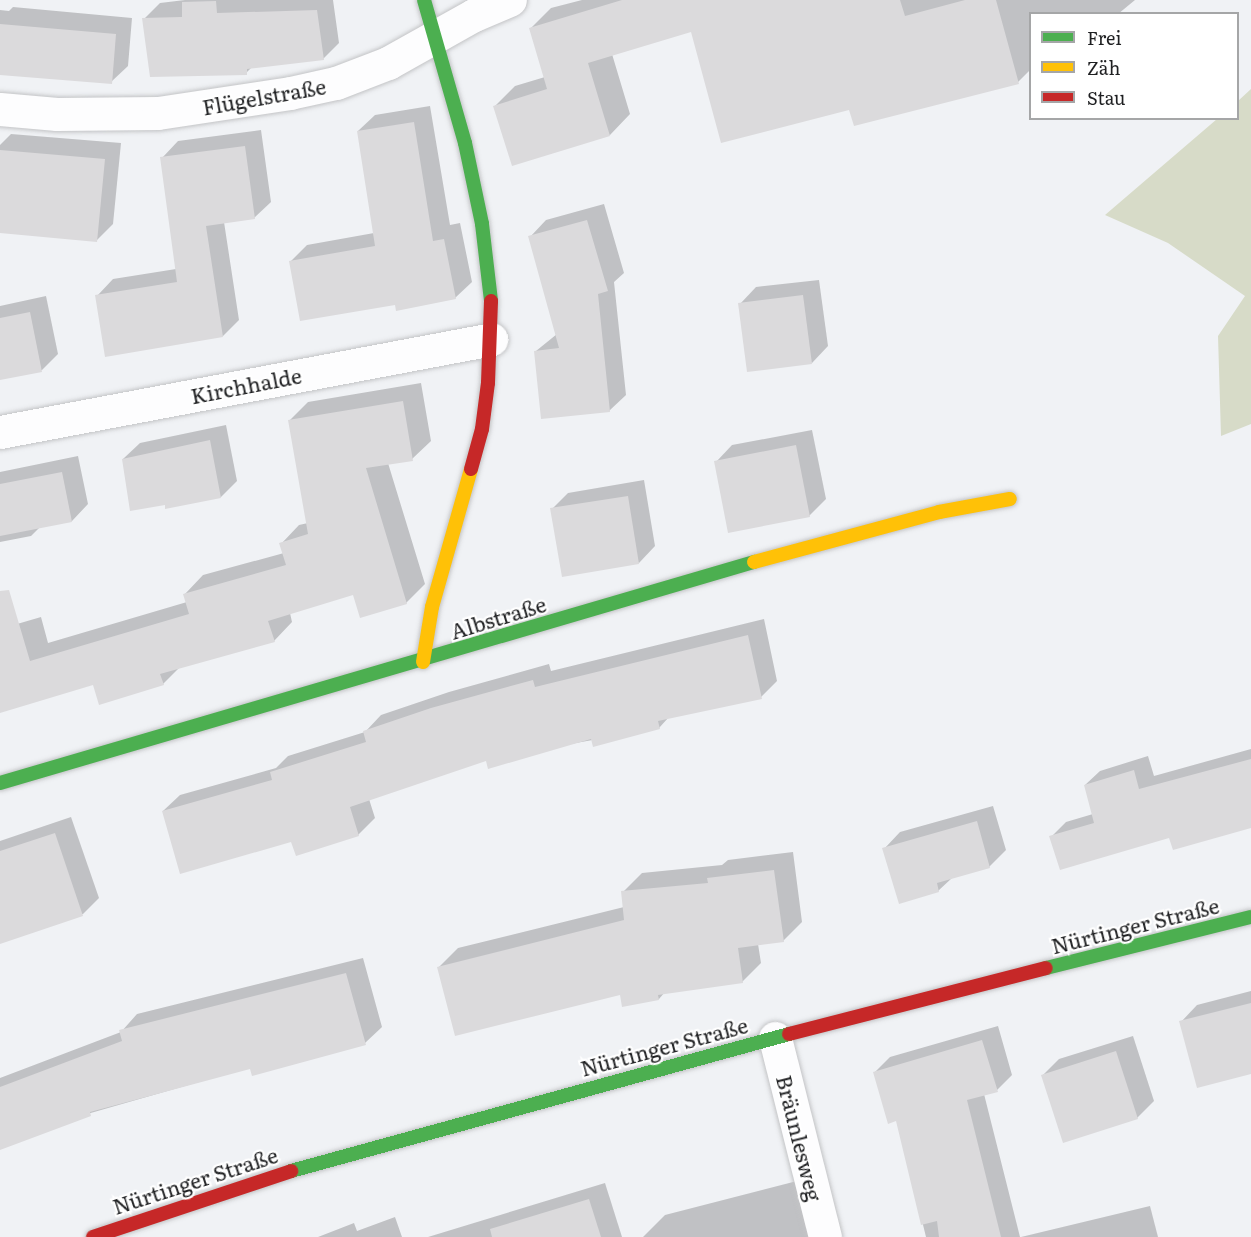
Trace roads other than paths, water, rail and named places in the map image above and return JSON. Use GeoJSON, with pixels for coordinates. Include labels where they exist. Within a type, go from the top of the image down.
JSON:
{"type":"FeatureCollection","features":[{"type":"Feature","properties":{"kind":"street"},"geometry":{"type":"LineString","coordinates":[[423,662],[432,607],[482,429],[491,339],[491,294],[482,224],[437,34],[424,0]]}},
{"type":"Feature","properties":{"kind":"street","name":"Flügelstraße"},"geometry":{"type":"LineString","coordinates":[[0,109],[57,114],[158,113],[225,105],[336,82],[388,63],[437,34],[510,0]]}},
{"type":"Feature","properties":{"kind":"street","name":"Kirchhalde"},"geometry":{"type":"LineString","coordinates":[[0,432],[491,339]]}},
{"type":"Feature","properties":{"kind":"street","name":"Albstraße"},"geometry":{"type":"LineString","coordinates":[[0,783],[423,662],[770,557],[939,513],[1010,499]]}},
{"type":"Feature","properties":{"kind":"street","name":"Nürtinger Straße"},"geometry":{"type":"LineString","coordinates":[[93,1237],[324,1161],[775,1038],[1251,917]]}},
{"type":"Feature","properties":{"kind":"street","name":"Bräunlesweg"},"geometry":{"type":"LineString","coordinates":[[775,1038],[825,1237]]}}]}
